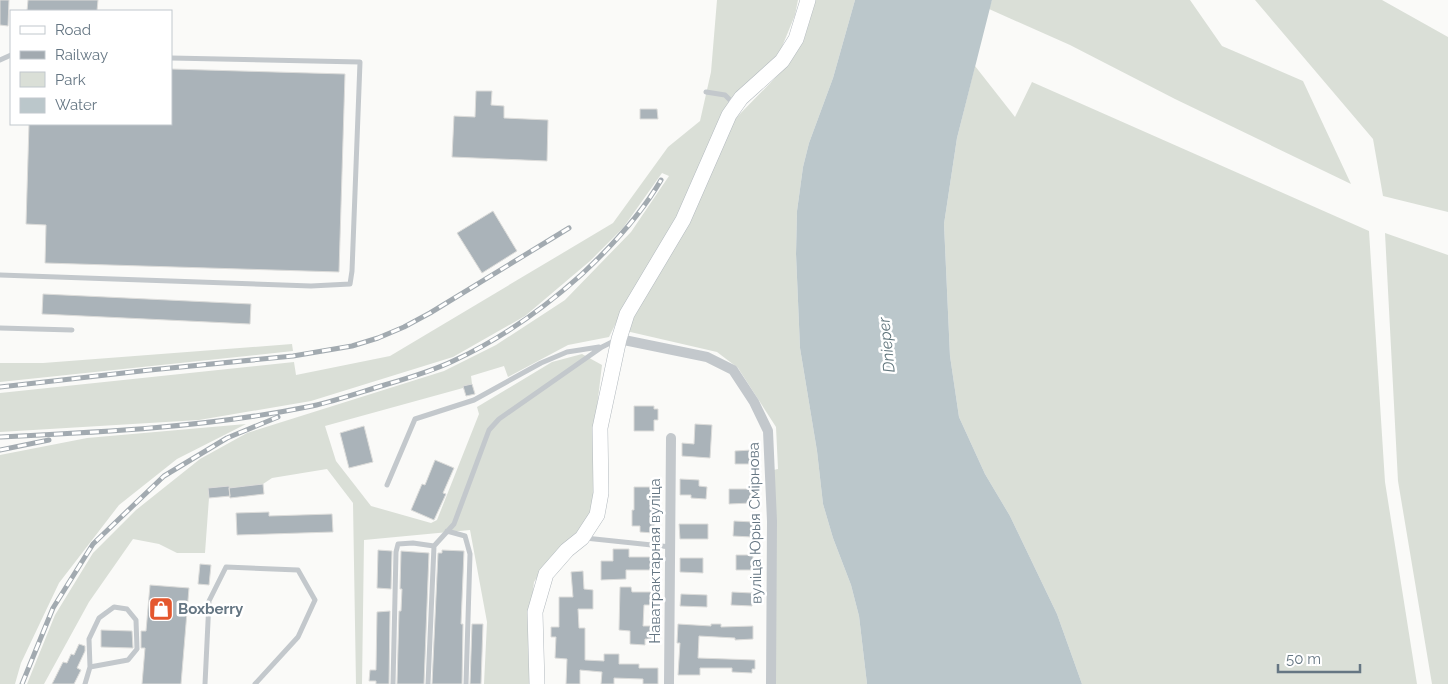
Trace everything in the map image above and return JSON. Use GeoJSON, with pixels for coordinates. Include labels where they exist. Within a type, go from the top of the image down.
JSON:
{"type":"FeatureCollection","features":[{"type":"Feature","properties":{"kind":"street"},"geometry":{"type":"LineString","coordinates":[[537,684],[535,612],[546,574],[566,550],[582,538],[597,515],[601,493],[600,428],[619,339],[627,314],[683,220],[729,115],[742,98],[782,61],[796,39],[808,0]]}},
{"type":"Feature","properties":{"kind":"street","name":"вуліца Юрыя Смірнова"},"geometry":{"type":"LineString","coordinates":[[619,339],[707,356],[734,370],[754,402],[768,431],[772,521],[771,684]]}},
{"type":"Feature","properties":{"kind":"street","name":"Наватрактарная вуліца"},"geometry":{"type":"LineString","coordinates":[[669,684],[671,438]]}},
{"type":"Feature","properties":{"kind":"lane"},"geometry":{"type":"LineString","coordinates":[[0,275],[310,286],[350,284],[360,62],[172,58]]}},
{"type":"Feature","properties":{"kind":"lane"},"geometry":{"type":"LineString","coordinates":[[706,92],[726,95],[735,106]]}},
{"type":"Feature","properties":{"kind":"lane"},"geometry":{"type":"LineString","coordinates":[[0,328],[72,330]]}},
{"type":"Feature","properties":{"kind":"lane"},"geometry":{"type":"LineString","coordinates":[[428,684],[434,546],[454,524],[489,430],[499,420],[602,347],[619,339]]}},
{"type":"Feature","properties":{"kind":"lane"},"geometry":{"type":"LineString","coordinates":[[386,485],[414,419],[474,400],[541,363],[566,352],[602,347]]}},
{"type":"Feature","properties":{"kind":"lane"},"geometry":{"type":"LineString","coordinates":[[447,531],[465,536],[470,554],[466,684]]}},
{"type":"Feature","properties":{"kind":"lane"},"geometry":{"type":"LineString","coordinates":[[582,538],[671,547]]}},
{"type":"Feature","properties":{"kind":"lane"},"geometry":{"type":"LineString","coordinates":[[393,684],[396,552],[398,544],[413,543],[434,546]]}},
{"type":"Feature","properties":{"kind":"lane"},"geometry":{"type":"LineString","coordinates":[[205,684],[209,600],[226,567],[298,570],[316,600],[298,637],[255,684]]}},
{"type":"Feature","properties":{"kind":"lane"},"geometry":{"type":"LineString","coordinates":[[85,684],[90,667],[89,639],[99,618],[114,607],[127,609],[136,620],[137,649],[128,660],[90,667]]}},
{"type":"Feature","properties":{"kind":"green space"},"geometry":{"type":"Polygon","coordinates":[[[717,0],[798,0],[795,15],[777,59],[745,84],[684,206],[626,303],[609,337],[568,345],[508,377],[504,366],[471,376],[472,384],[463,386],[463,388],[325,426],[336,461],[371,506],[431,523],[437,520],[479,414],[477,407],[552,362],[582,354],[602,365],[594,432],[595,497],[587,524],[552,556],[534,582],[529,627],[531,684],[484,684],[487,622],[470,530],[364,540],[362,684],[356,684],[353,503],[327,469],[272,478],[263,484],[229,488],[228,486],[208,488],[205,553],[177,553],[159,544],[133,539],[89,602],[44,684],[27,684],[55,615],[93,553],[136,510],[200,459],[247,433],[444,371],[496,345],[565,300],[631,232],[669,176],[662,173],[623,228],[590,261],[525,316],[453,357],[311,401],[199,420],[0,432],[0,393],[294,362],[296,375],[390,356],[613,223],[668,147],[700,121],[711,72],[717,0]]]}},
{"type":"Feature","properties":{"kind":"green space"},"geometry":{"type":"Polygon","coordinates":[[[814,0],[855,0],[833,78],[809,143],[803,167],[797,211],[796,254],[800,348],[817,451],[823,504],[833,538],[851,585],[859,616],[867,684],[770,684],[769,471],[778,469],[776,427],[738,368],[717,352],[626,331],[695,210],[735,119],[779,74],[802,42],[814,0]]]}},
{"type":"Feature","properties":{"kind":"green space"},"geometry":{"type":"Polygon","coordinates":[[[992,0],[1190,0],[1222,46],[1303,81],[1351,184],[1175,99],[1070,45],[989,9],[992,0]]]}},
{"type":"Feature","properties":{"kind":"green space"},"geometry":{"type":"Polygon","coordinates":[[[1255,0],[1382,0],[1448,37],[1448,212],[1383,196],[1373,139],[1255,0]]]}},
{"type":"Feature","properties":{"kind":"green space"},"geometry":{"type":"Polygon","coordinates":[[[975,66],[1015,117],[1032,82],[1369,231],[1385,482],[1417,684],[1082,684],[1057,614],[1010,516],[985,474],[959,417],[950,356],[944,224],[957,138],[975,66]]]}},
{"type":"Feature","properties":{"kind":"green space"},"geometry":{"type":"Polygon","coordinates":[[[1385,233],[1448,255],[1448,684],[1432,684],[1398,481],[1385,233]]]}},
{"type":"Feature","properties":{"kind":"green space"},"geometry":{"type":"Polygon","coordinates":[[[292,344],[293,351],[0,382],[0,363],[43,363],[292,344]]]}},
{"type":"Feature","properties":{"kind":"green space"},"geometry":{"type":"Polygon","coordinates":[[[246,424],[177,459],[119,505],[59,583],[21,663],[15,684],[0,684],[0,455],[87,438],[246,424]]]}},
{"type":"Feature","properties":{"kind":"water","name":"Dnieper"},"geometry":{"type":"Polygon","coordinates":[[[855,0],[992,0],[957,138],[944,224],[950,356],[959,417],[985,474],[1010,516],[1057,614],[1082,684],[867,684],[859,616],[851,585],[833,538],[823,504],[817,451],[800,348],[796,254],[797,211],[803,167],[809,143],[833,78],[855,0]]]}},
{"type":"Feature","properties":{"kind":"building"},"geometry":{"type":"Polygon","coordinates":[[[0,0],[9,0],[8,26],[0,25],[0,0]]]}},
{"type":"Feature","properties":{"kind":"building"},"geometry":{"type":"Polygon","coordinates":[[[28,0],[98,0],[97,10],[27,10],[28,0]]]}},
{"type":"Feature","properties":{"kind":"building"},"geometry":{"type":"Polygon","coordinates":[[[172,69],[345,74],[339,272],[45,263],[46,225],[26,224],[29,125],[172,125],[172,69]]]}},
{"type":"Feature","properties":{"kind":"building"},"geometry":{"type":"Polygon","coordinates":[[[476,91],[492,91],[491,105],[504,106],[504,118],[548,120],[547,161],[452,157],[454,116],[475,117],[476,91]]]}},
{"type":"Feature","properties":{"kind":"building"},"geometry":{"type":"Polygon","coordinates":[[[640,109],[657,109],[658,119],[640,119],[640,109]]]}},
{"type":"Feature","properties":{"kind":"building"},"geometry":{"type":"Polygon","coordinates":[[[493,211],[517,251],[482,273],[457,233],[493,211]]]}},
{"type":"Feature","properties":{"kind":"building"},"geometry":{"type":"Polygon","coordinates":[[[43,294],[251,304],[250,324],[42,314],[43,294]]]}},
{"type":"Feature","properties":{"kind":"building"},"geometry":{"type":"Polygon","coordinates":[[[472,384],[475,394],[466,396],[463,386],[472,384]]]}},
{"type":"Feature","properties":{"kind":"building"},"geometry":{"type":"Polygon","coordinates":[[[634,406],[654,406],[654,409],[658,409],[658,420],[654,420],[654,431],[634,431],[634,406]]]}},
{"type":"Feature","properties":{"kind":"building"},"geometry":{"type":"Polygon","coordinates":[[[695,424],[712,425],[710,458],[682,456],[682,443],[694,444],[695,424]]]}},
{"type":"Feature","properties":{"kind":"building"},"geometry":{"type":"Polygon","coordinates":[[[364,426],[373,462],[349,468],[340,433],[364,426]]]}},
{"type":"Feature","properties":{"kind":"building"},"geometry":{"type":"Polygon","coordinates":[[[752,450],[752,464],[735,464],[735,451],[752,450]]]}},
{"type":"Feature","properties":{"kind":"building"},"geometry":{"type":"Polygon","coordinates":[[[435,460],[454,468],[443,493],[446,494],[434,520],[411,510],[422,484],[425,485],[435,460]]]}},
{"type":"Feature","properties":{"kind":"building"},"geometry":{"type":"Polygon","coordinates":[[[680,479],[699,480],[699,486],[707,487],[706,499],[691,498],[691,495],[680,495],[680,479]]]}},
{"type":"Feature","properties":{"kind":"building"},"geometry":{"type":"Polygon","coordinates":[[[263,484],[264,494],[230,498],[229,488],[263,484]]]}},
{"type":"Feature","properties":{"kind":"building"},"geometry":{"type":"Polygon","coordinates":[[[229,486],[230,496],[209,498],[208,488],[229,486]]]}},
{"type":"Feature","properties":{"kind":"building"},"geometry":{"type":"Polygon","coordinates":[[[634,487],[656,487],[656,511],[660,511],[660,522],[655,522],[654,533],[640,532],[640,526],[632,526],[634,487]]]}},
{"type":"Feature","properties":{"kind":"building"},"geometry":{"type":"Polygon","coordinates":[[[729,489],[751,489],[751,503],[729,504],[729,489]]]}},
{"type":"Feature","properties":{"kind":"building"},"geometry":{"type":"Polygon","coordinates":[[[269,512],[269,516],[332,514],[333,532],[237,535],[236,513],[269,512]]]}},
{"type":"Feature","properties":{"kind":"building"},"geometry":{"type":"Polygon","coordinates":[[[734,521],[753,522],[752,537],[733,536],[734,521]]]}},
{"type":"Feature","properties":{"kind":"building"},"geometry":{"type":"Polygon","coordinates":[[[679,524],[708,524],[708,539],[680,539],[679,524]]]}},
{"type":"Feature","properties":{"kind":"building"},"geometry":{"type":"Polygon","coordinates":[[[613,549],[629,549],[629,557],[655,557],[655,570],[626,570],[626,579],[601,580],[601,561],[613,561],[613,549]]]}},
{"type":"Feature","properties":{"kind":"building"},"geometry":{"type":"Polygon","coordinates":[[[378,550],[392,551],[391,589],[377,588],[378,550]]]}},
{"type":"Feature","properties":{"kind":"building"},"geometry":{"type":"Polygon","coordinates":[[[442,550],[464,551],[461,624],[463,624],[462,684],[432,684],[438,553],[442,553],[442,550]]]}},
{"type":"Feature","properties":{"kind":"building"},"geometry":{"type":"Polygon","coordinates":[[[401,551],[429,553],[424,684],[397,684],[399,611],[401,611],[402,589],[400,589],[401,551]]]}},
{"type":"Feature","properties":{"kind":"building"},"geometry":{"type":"Polygon","coordinates":[[[736,555],[753,555],[753,570],[736,570],[736,555]]]}},
{"type":"Feature","properties":{"kind":"building"},"geometry":{"type":"Polygon","coordinates":[[[680,558],[703,558],[703,573],[680,572],[680,558]]]}},
{"type":"Feature","properties":{"kind":"building"},"geometry":{"type":"Polygon","coordinates":[[[200,564],[211,565],[209,585],[198,584],[200,564]]]}},
{"type":"Feature","properties":{"kind":"building"},"geometry":{"type":"Polygon","coordinates":[[[583,571],[584,589],[593,590],[593,609],[578,609],[579,628],[585,628],[585,660],[604,661],[604,654],[619,654],[619,664],[639,664],[639,668],[658,668],[658,684],[643,684],[643,679],[614,678],[614,684],[601,684],[602,672],[580,670],[580,684],[566,684],[567,659],[555,658],[556,637],[551,637],[551,627],[559,627],[559,597],[573,597],[571,572],[583,571]]]}},
{"type":"Feature","properties":{"kind":"building"},"geometry":{"type":"Polygon","coordinates":[[[150,585],[189,588],[181,684],[142,684],[145,648],[141,648],[141,631],[146,631],[150,585]]]}},
{"type":"Feature","properties":{"kind":"building"},"geometry":{"type":"Polygon","coordinates":[[[620,587],[631,587],[632,592],[654,592],[654,605],[644,605],[643,626],[652,626],[652,639],[645,639],[645,645],[630,644],[630,631],[619,630],[620,587]]]}},
{"type":"Feature","properties":{"kind":"building"},"geometry":{"type":"Polygon","coordinates":[[[732,592],[752,593],[752,606],[731,605],[732,592]]]}},
{"type":"Feature","properties":{"kind":"building"},"geometry":{"type":"Polygon","coordinates":[[[681,594],[707,595],[707,607],[680,606],[681,594]]]}},
{"type":"Feature","properties":{"kind":"building"},"geometry":{"type":"Polygon","coordinates":[[[390,611],[389,684],[376,684],[376,681],[369,681],[370,670],[376,670],[377,612],[390,611]]]}},
{"type":"Feature","properties":{"kind":"building"},"geometry":{"type":"Polygon","coordinates":[[[472,624],[483,624],[481,684],[470,684],[472,624]]]}},
{"type":"Feature","properties":{"kind":"building"},"geometry":{"type":"Polygon","coordinates":[[[678,624],[711,626],[711,624],[721,624],[721,627],[753,626],[753,639],[735,640],[735,638],[699,636],[698,658],[755,660],[755,669],[752,669],[752,673],[732,672],[732,668],[700,668],[700,675],[678,675],[680,643],[677,643],[678,624]]]}},
{"type":"Feature","properties":{"kind":"building"},"geometry":{"type":"Polygon","coordinates":[[[101,630],[132,631],[133,648],[101,647],[101,630]]]}},
{"type":"Feature","properties":{"kind":"building"},"geometry":{"type":"Polygon","coordinates":[[[79,644],[85,646],[85,651],[77,668],[81,670],[74,684],[52,684],[63,662],[67,663],[71,654],[74,655],[79,644]]]}},
{"type":"Feature","properties":{"kind":"railway"},"geometry":{"type":"LineString","coordinates":[[0,437],[156,428],[273,413],[329,402],[435,369],[470,353],[504,334],[566,288],[614,242],[644,206],[661,180]]}},
{"type":"Feature","properties":{"kind":"railway"},"geometry":{"type":"LineString","coordinates":[[0,387],[293,356],[352,346],[378,338],[430,313],[569,228]]}},
{"type":"Feature","properties":{"kind":"railway"},"geometry":{"type":"LineString","coordinates":[[22,684],[53,608],[93,544],[164,476],[227,438],[278,417]]}},
{"type":"Feature","properties":{"kind":"railway"},"geometry":{"type":"LineString","coordinates":[[0,450],[49,440]]}},
{"type":"Feature","properties":{"kind":"place","name":"Boxberry"},"geometry":{"type":"Point","coordinates":[161,609]}}]}
